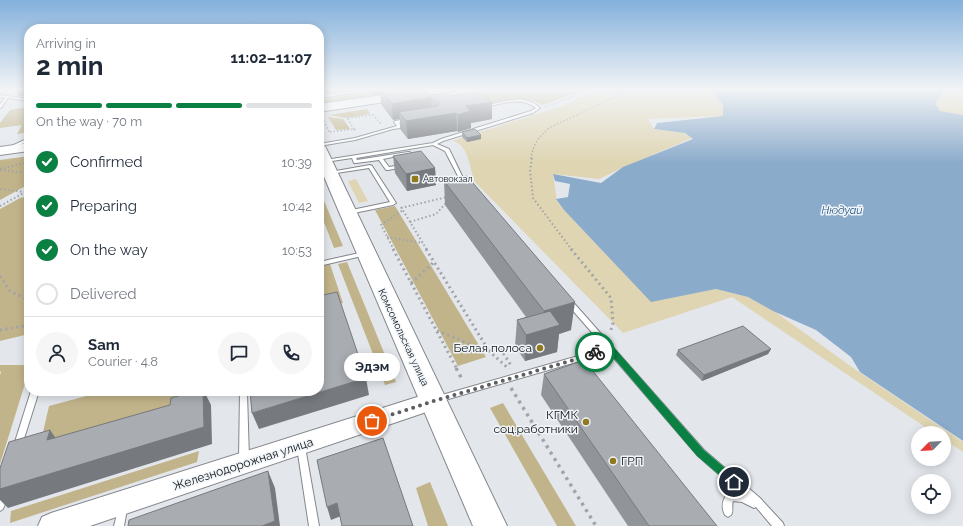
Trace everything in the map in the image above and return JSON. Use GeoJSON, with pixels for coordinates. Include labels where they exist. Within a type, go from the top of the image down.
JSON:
{"type":"FeatureCollection","features":[{"type":"Feature","properties":{"kind":"main road"},"geometry":{"type":"LineString","coordinates":[[2,151],[24,148]]}},
{"type":"Feature","properties":{"kind":"main road","name":"Комсомольская улица"},"geometry":{"type":"LineString","coordinates":[[324,159],[490,526]]}},
{"type":"Feature","properties":{"kind":"street","name":"Железнодорожная улица"},"geometry":{"type":"LineString","coordinates":[[52,526],[121,515],[244,463],[434,401]]}},
{"type":"Feature","properties":{"kind":"lane"},"geometry":{"type":"LineString","coordinates":[[324,155],[352,156],[434,144],[442,140],[527,114]]}},
{"type":"Feature","properties":{"kind":"lane"},"geometry":{"type":"LineString","coordinates":[[400,127],[396,122],[410,120]]}},
{"type":"Feature","properties":{"kind":"lane"},"geometry":{"type":"LineString","coordinates":[[324,154],[355,139],[400,127],[415,125]]}},
{"type":"Feature","properties":{"kind":"lane"},"geometry":{"type":"LineString","coordinates":[[2,151],[24,141]]}},
{"type":"Feature","properties":{"kind":"lane"},"geometry":{"type":"LineString","coordinates":[[434,144],[447,150],[461,178],[468,186]]}},
{"type":"Feature","properties":{"kind":"lane"},"geometry":{"type":"LineString","coordinates":[[352,156],[356,162],[408,153],[416,164],[388,169],[380,158]]}},
{"type":"Feature","properties":{"kind":"lane"},"geometry":{"type":"LineString","coordinates":[[324,155],[370,166],[393,203],[348,212]]}},
{"type":"Feature","properties":{"kind":"lane"},"geometry":{"type":"LineString","coordinates":[[324,263],[366,254]]}},
{"type":"Feature","properties":{"kind":"lane"},"geometry":{"type":"LineString","coordinates":[[566,298],[701,453],[757,501],[780,526]]}},
{"type":"Feature","properties":{"kind":"lane"},"geometry":{"type":"LineString","coordinates":[[434,401],[587,356],[607,345]]}},
{"type":"Feature","properties":{"kind":"lane"},"geometry":{"type":"LineString","coordinates":[[15,456],[33,396]]}},
{"type":"Feature","properties":{"kind":"lane"},"geometry":{"type":"LineString","coordinates":[[243,396],[244,463]]}},
{"type":"Feature","properties":{"kind":"lane"},"geometry":{"type":"LineString","coordinates":[[300,445],[314,526]]}},
{"type":"Feature","properties":{"kind":"lane"},"geometry":{"type":"LineString","coordinates":[[0,506],[6,485]]}},
{"type":"Feature","properties":{"kind":"lane"},"geometry":{"type":"LineString","coordinates":[[728,512],[727,502],[730,497],[738,495],[745,497],[768,514]]}},
{"type":"Feature","properties":{"kind":"path"},"geometry":{"type":"LineString","coordinates":[[354,129],[347,118],[374,114],[383,126],[376,128]]}},
{"type":"Feature","properties":{"kind":"path"},"geometry":{"type":"LineString","coordinates":[[578,114],[549,128],[538,138],[533,147],[530,170],[533,198],[611,298],[613,323],[607,345]]}},
{"type":"Feature","properties":{"kind":"path"},"geometry":{"type":"LineString","coordinates":[[330,132],[354,129],[355,131],[362,130]]}},
{"type":"Feature","properties":{"kind":"path"},"geometry":{"type":"LineString","coordinates":[[0,169],[24,163]]}},
{"type":"Feature","properties":{"kind":"path"},"geometry":{"type":"LineString","coordinates":[[0,169],[24,172]]}},
{"type":"Feature","properties":{"kind":"path"},"geometry":{"type":"LineString","coordinates":[[0,188],[24,192]]}},
{"type":"Feature","properties":{"kind":"path"},"geometry":{"type":"LineString","coordinates":[[0,206],[24,193]]}},
{"type":"Feature","properties":{"kind":"path"},"geometry":{"type":"LineString","coordinates":[[410,222],[436,214],[452,196],[402,209],[381,225],[468,391]]}},
{"type":"Feature","properties":{"kind":"path"},"geometry":{"type":"LineString","coordinates":[[397,202],[489,351],[517,376]]}},
{"type":"Feature","properties":{"kind":"path"},"geometry":{"type":"LineString","coordinates":[[387,236],[423,243]]}},
{"type":"Feature","properties":{"kind":"path"},"geometry":{"type":"LineString","coordinates":[[411,284],[434,262]]}},
{"type":"Feature","properties":{"kind":"path"},"geometry":{"type":"LineString","coordinates":[[0,276],[10,291],[24,298]]}},
{"type":"Feature","properties":{"kind":"path"},"geometry":{"type":"LineString","coordinates":[[0,330],[24,326]]}},
{"type":"Feature","properties":{"kind":"path"},"geometry":{"type":"LineString","coordinates":[[436,331],[489,351],[500,348],[517,376]]}},
{"type":"Feature","properties":{"kind":"path"},"geometry":{"type":"LineString","coordinates":[[506,380],[596,526]]}},
{"type":"Feature","properties":{"kind":"shaded area"},"geometry":{"type":"Polygon","coordinates":[[[7,114],[24,114],[24,133],[17,134],[22,125],[0,128],[0,123],[7,114]]]}},
{"type":"Feature","properties":{"kind":"shaded area"},"geometry":{"type":"Polygon","coordinates":[[[338,114],[370,114],[346,118],[329,115],[338,114]]]}},
{"type":"Feature","properties":{"kind":"shaded area"},"geometry":{"type":"Polygon","coordinates":[[[538,114],[723,114],[723,116],[648,119],[654,129],[684,133],[692,138],[599,179],[553,174],[557,201],[651,301],[716,289],[748,297],[774,311],[856,370],[939,426],[924,426],[732,297],[623,333],[474,181],[468,157],[462,146],[452,141],[538,114]]]}},
{"type":"Feature","properties":{"kind":"shaded area"},"geometry":{"type":"Polygon","coordinates":[[[328,117],[343,119],[350,129],[336,130],[328,117]]]}},
{"type":"Feature","properties":{"kind":"shaded area"},"geometry":{"type":"Polygon","coordinates":[[[24,157],[24,187],[0,200],[0,160],[24,157]]]}},
{"type":"Feature","properties":{"kind":"shaded area"},"geometry":{"type":"Polygon","coordinates":[[[356,179],[368,201],[359,203],[348,181],[356,179]]]}},
{"type":"Feature","properties":{"kind":"shaded area"},"geometry":{"type":"Polygon","coordinates":[[[24,197],[24,335],[0,341],[0,209],[24,197]]]}},
{"type":"Feature","properties":{"kind":"shaded area"},"geometry":{"type":"Polygon","coordinates":[[[324,201],[343,246],[334,248],[324,222],[324,201]]]}},
{"type":"Feature","properties":{"kind":"shaded area"},"geometry":{"type":"Polygon","coordinates":[[[395,206],[486,357],[458,366],[375,210],[395,206]]]}},
{"type":"Feature","properties":{"kind":"shaded area"},"geometry":{"type":"Polygon","coordinates":[[[347,262],[396,382],[385,385],[338,264],[347,262]]]}},
{"type":"Feature","properties":{"kind":"shaded area"},"geometry":{"type":"Polygon","coordinates":[[[330,264],[343,303],[324,308],[324,265],[330,264]]]}},
{"type":"Feature","properties":{"kind":"shaded area"},"geometry":{"type":"Polygon","coordinates":[[[0,365],[24,365],[24,387],[0,464],[1,372],[0,365]]]}},
{"type":"Feature","properties":{"kind":"shaded area"},"geometry":{"type":"Polygon","coordinates":[[[86,396],[204,396],[40,445],[49,406],[86,396]]]}},
{"type":"Feature","properties":{"kind":"shaded area"},"geometry":{"type":"Polygon","coordinates":[[[503,403],[576,526],[557,526],[490,408],[503,403]]]}},
{"type":"Feature","properties":{"kind":"shaded area"},"geometry":{"type":"Polygon","coordinates":[[[951,434],[963,442],[963,452],[951,444],[951,434]]]}},
{"type":"Feature","properties":{"kind":"shaded area"},"geometry":{"type":"Polygon","coordinates":[[[199,451],[197,462],[10,523],[11,511],[199,451]]]}},
{"type":"Feature","properties":{"kind":"shaded area"},"geometry":{"type":"Polygon","coordinates":[[[430,482],[448,526],[428,526],[416,488],[430,482]]]}},
{"type":"Feature","properties":{"kind":"water","name":"Нюдуай"},"geometry":{"type":"Polygon","coordinates":[[[723,114],[955,114],[963,115],[963,441],[951,433],[951,426],[941,426],[860,372],[851,357],[816,330],[773,311],[748,297],[716,289],[651,302],[564,210],[556,199],[568,197],[570,184],[555,181],[553,174],[601,183],[623,167],[693,139],[685,133],[654,129],[657,123],[723,116],[723,114]]]}},
{"type":"Feature","properties":{"kind":"building"},"geometry":{"type":"Polygon","coordinates":[[[400,114],[453,114],[406,121],[400,114]]]}},
{"type":"Feature","properties":{"kind":"building"},"geometry":{"type":"Polygon","coordinates":[[[475,129],[481,135],[467,138],[462,132],[475,129]]]}},
{"type":"Feature","properties":{"kind":"building"},"geometry":{"type":"Polygon","coordinates":[[[421,151],[435,168],[406,174],[393,156],[421,151]]]}},
{"type":"Feature","properties":{"kind":"building"},"geometry":{"type":"Polygon","coordinates":[[[467,176],[575,302],[544,311],[444,181],[467,176]]]}},
{"type":"Feature","properties":{"kind":"building"},"geometry":{"type":"Polygon","coordinates":[[[337,292],[366,378],[324,391],[324,295],[337,292]]]}},
{"type":"Feature","properties":{"kind":"building"},"geometry":{"type":"Polygon","coordinates":[[[550,311],[560,325],[526,335],[517,320],[550,311]]]}},
{"type":"Feature","properties":{"kind":"building"},"geometry":{"type":"Polygon","coordinates":[[[743,326],[771,349],[704,375],[678,350],[743,326]]]}},
{"type":"Feature","properties":{"kind":"building"},"geometry":{"type":"Polygon","coordinates":[[[584,360],[717,526],[649,526],[544,374],[584,360]]]}},
{"type":"Feature","properties":{"kind":"building"},"geometry":{"type":"Polygon","coordinates":[[[178,396],[203,396],[204,427],[0,489],[0,468],[9,442],[50,430],[47,440],[170,405],[171,398],[178,396]]]}},
{"type":"Feature","properties":{"kind":"building"},"geometry":{"type":"Polygon","coordinates":[[[250,396],[307,396],[252,413],[250,396]]]}},
{"type":"Feature","properties":{"kind":"building"},"geometry":{"type":"Polygon","coordinates":[[[383,438],[413,526],[342,526],[337,503],[327,507],[317,460],[383,438]]]}},
{"type":"Feature","properties":{"kind":"building"},"geometry":{"type":"Polygon","coordinates":[[[268,471],[275,521],[262,526],[128,526],[129,520],[268,471]]]}},
{"type":"Feature","properties":{"kind":"way so far"},"geometry":{"type":"LineString","coordinates":[[372,421],[434,401],[587,356],[595,352]]}},
{"type":"Feature","properties":{"kind":"place","name":"Автовокзал"},"geometry":{"type":"Point","coordinates":[415,179]}},
{"type":"Feature","properties":{"kind":"place","name":"Белая полоса"},"geometry":{"type":"Point","coordinates":[540,348]}},
{"type":"Feature","properties":{"kind":"place","name":"Эдэм"},"geometry":{"type":"Point","coordinates":[372,421]}},
{"type":"Feature","properties":{"kind":"place","name":"КГМК соц.работники"},"geometry":{"type":"Point","coordinates":[586,422]}},
{"type":"Feature","properties":{"kind":"place","name":"ГРП"},"geometry":{"type":"Point","coordinates":[613,461]}},
{"type":"Feature","properties":{"kind":"route"},"geometry":{"type":"LineString","coordinates":[[595,352],[607,345],[701,453],[734,482]]}}]}
